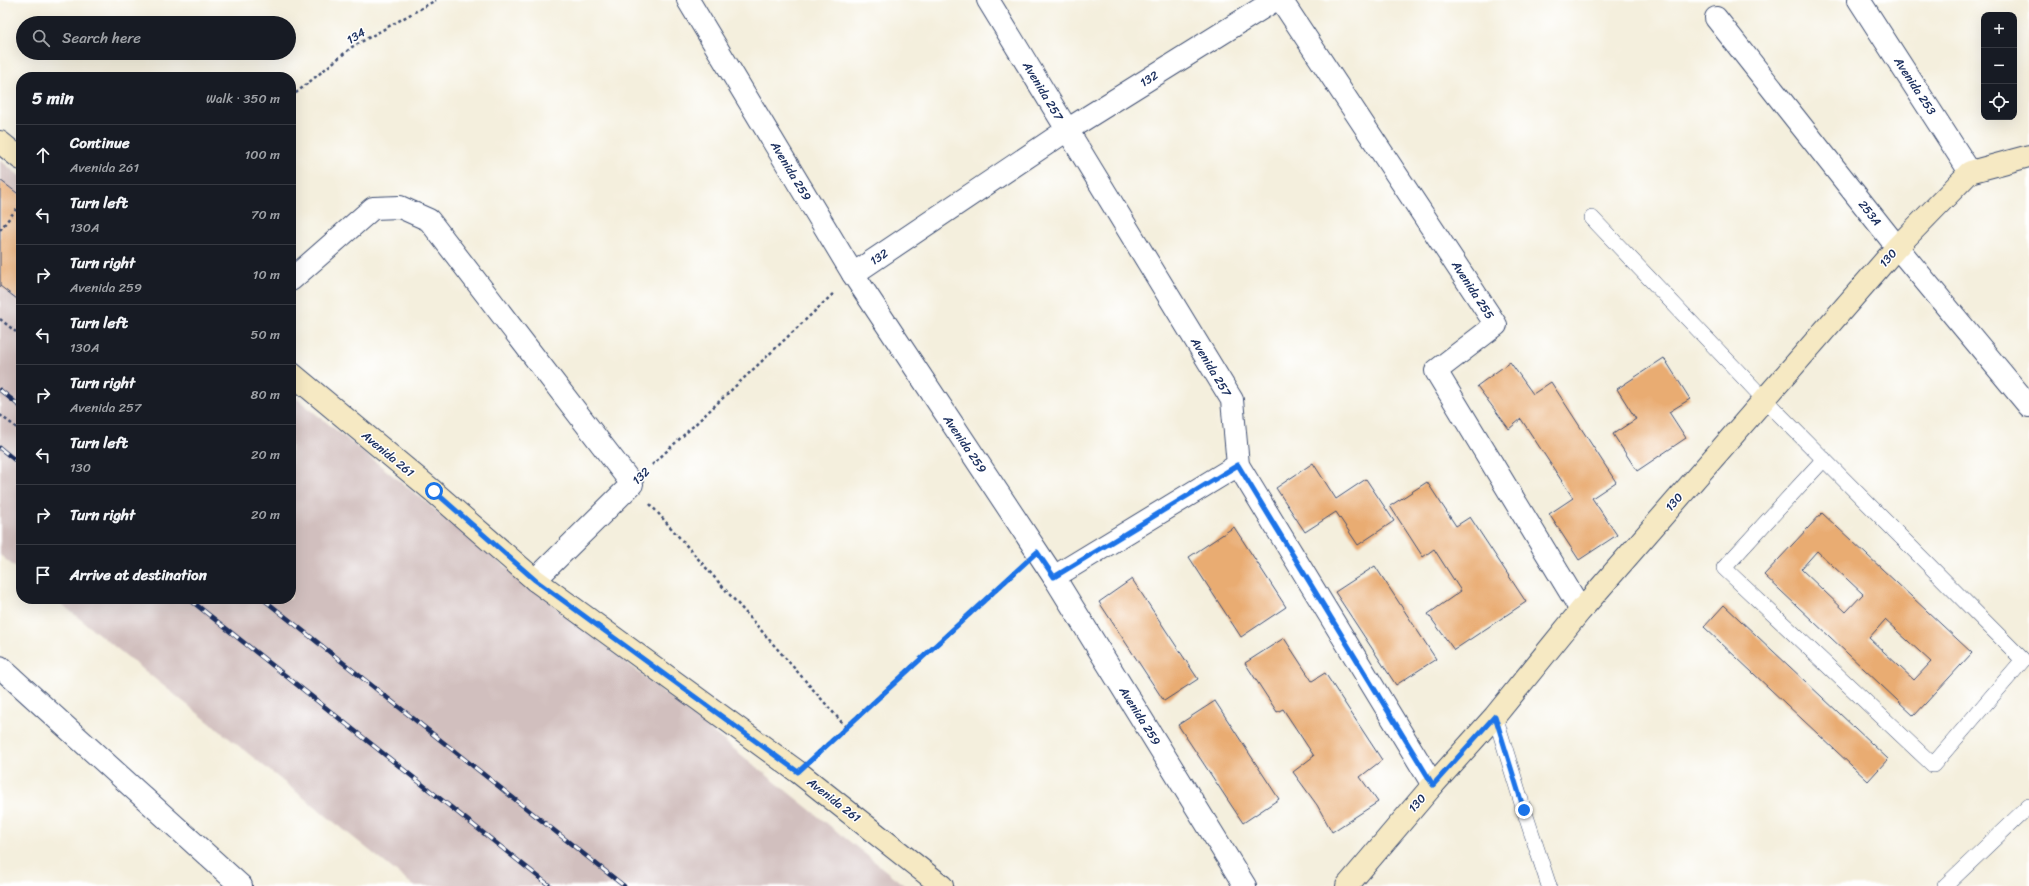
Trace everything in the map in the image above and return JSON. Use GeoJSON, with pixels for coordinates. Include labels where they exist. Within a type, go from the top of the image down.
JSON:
{"type":"FeatureCollection","features":[{"type":"Feature","properties":{"kind":"street","name":"Avenida 259"},"geometry":{"type":"LineString","coordinates":[[688,0],[853,274],[1054,577],[1245,886]]}},
{"type":"Feature","properties":{"kind":"street","name":"Avenida 257"},"geometry":{"type":"LineString","coordinates":[[988,0],[1232,400],[1238,465],[1433,785]]}},
{"type":"Feature","properties":{"kind":"street","name":"132"},"geometry":{"type":"LineString","coordinates":[[853,274],[1067,130],[1275,0]]}},
{"type":"Feature","properties":{"kind":"street","name":"Avenida 255"},"geometry":{"type":"LineString","coordinates":[[1281,0],[1496,324],[1436,371],[1581,610]]}},
{"type":"Feature","properties":{"kind":"street","name":"Avenida 253"},"geometry":{"type":"LineString","coordinates":[[1859,0],[1970,172]]}},
{"type":"Feature","properties":{"kind":"street","name":"253A"},"geometry":{"type":"LineString","coordinates":[[1716,18],[1897,247],[2029,406]]}},
{"type":"Feature","properties":{"kind":"street"},"geometry":{"type":"LineString","coordinates":[[0,142],[16,155]]}},
{"type":"Feature","properties":{"kind":"street"},"geometry":{"type":"LineString","coordinates":[[1970,172],[2029,156]]}},
{"type":"Feature","properties":{"kind":"street","name":"130"},"geometry":{"type":"LineString","coordinates":[[1346,886],[1495,716],[1581,610],[1764,399],[1897,247],[1970,172]]}},
{"type":"Feature","properties":{"kind":"street"},"geometry":{"type":"LineString","coordinates":[[296,276],[374,208],[400,207],[429,220],[632,484]]}},
{"type":"Feature","properties":{"kind":"street","name":"Avenida 261"},"geometry":{"type":"LineString","coordinates":[[296,377],[434,491],[535,580],[798,772],[942,886]]}},
{"type":"Feature","properties":{"kind":"street"},"geometry":{"type":"LineString","coordinates":[[1054,577],[1238,465]]}},
{"type":"Feature","properties":{"kind":"street","name":"132"},"geometry":{"type":"LineString","coordinates":[[535,580],[632,484]]}},
{"type":"Feature","properties":{"kind":"street"},"geometry":{"type":"LineString","coordinates":[[0,667],[240,886]]}},
{"type":"Feature","properties":{"kind":"lane"},"geometry":{"type":"LineString","coordinates":[[1592,218],[1764,399],[1824,459],[2023,660],[1933,765],[1724,568],[1824,459]]}},
{"type":"Feature","properties":{"kind":"lane"},"geometry":{"type":"LineString","coordinates":[[1495,716],[1549,886]]}},
{"type":"Feature","properties":{"kind":"lane"},"geometry":{"type":"LineString","coordinates":[[1945,886],[2029,806]]}},
{"type":"Feature","properties":{"kind":"path","name":"134"},"geometry":{"type":"LineString","coordinates":[[296,93],[352,47],[436,0]]}},
{"type":"Feature","properties":{"kind":"path"},"geometry":{"type":"LineString","coordinates":[[0,230],[16,209]]}},
{"type":"Feature","properties":{"kind":"path","name":"132"},"geometry":{"type":"LineString","coordinates":[[632,484],[853,274]]}},
{"type":"Feature","properties":{"kind":"path"},"geometry":{"type":"LineString","coordinates":[[0,319],[16,332]]}},
{"type":"Feature","properties":{"kind":"path"},"geometry":{"type":"LineString","coordinates":[[0,415],[16,426]]}},
{"type":"Feature","properties":{"kind":"path"},"geometry":{"type":"LineString","coordinates":[[632,484],[846,727]]}},
{"type":"Feature","properties":{"kind":"path"},"geometry":{"type":"LineString","coordinates":[[798,772],[1037,552]]}},
{"type":"Feature","properties":{"kind":"shaded area"},"geometry":{"type":"Polygon","coordinates":[[[0,160],[16,173],[16,568],[0,555],[0,160]]]}},
{"type":"Feature","properties":{"kind":"shaded area"},"geometry":{"type":"Polygon","coordinates":[[[296,398],[905,886],[414,886],[61,604],[296,604],[296,398]]]}},
{"type":"Feature","properties":{"kind":"building"},"geometry":{"type":"Polygon","coordinates":[[[0,180],[16,192],[16,298],[0,286],[0,180]]]}},
{"type":"Feature","properties":{"kind":"building"},"geometry":{"type":"Polygon","coordinates":[[[1664,358],[1690,399],[1669,412],[1686,438],[1637,471],[1613,434],[1636,419],[1617,389],[1664,358]]]}},
{"type":"Feature","properties":{"kind":"building"},"geometry":{"type":"Polygon","coordinates":[[[1510,362],[1533,394],[1551,382],[1616,482],[1592,498],[1617,535],[1579,560],[1549,514],[1573,498],[1521,419],[1509,429],[1477,386],[1510,362]]]}},
{"type":"Feature","properties":{"kind":"building"},"geometry":{"type":"Polygon","coordinates":[[[1313,463],[1336,499],[1366,479],[1394,521],[1358,545],[1336,512],[1305,532],[1276,488],[1313,463]]]}},
{"type":"Feature","properties":{"kind":"building"},"geometry":{"type":"Polygon","coordinates":[[[1427,482],[1456,526],[1470,517],[1526,602],[1454,650],[1428,614],[1461,591],[1434,549],[1423,557],[1390,506],[1427,482]]]}},
{"type":"Feature","properties":{"kind":"building"},"geometry":{"type":"Polygon","coordinates":[[[1822,513],[1972,653],[1914,716],[1764,575],[1822,513]],[[1817,551],[1801,569],[1846,612],[1863,594],[1817,551]],[[1885,620],[1869,638],[1914,680],[1931,662],[1885,620]]]}},
{"type":"Feature","properties":{"kind":"building"},"geometry":{"type":"Polygon","coordinates":[[[1234,527],[1286,607],[1241,637],[1189,557],[1234,527]]]}},
{"type":"Feature","properties":{"kind":"building"},"geometry":{"type":"Polygon","coordinates":[[[1375,566],[1436,659],[1396,685],[1335,592],[1375,566]]]}},
{"type":"Feature","properties":{"kind":"building"},"geometry":{"type":"Polygon","coordinates":[[[1132,579],[1198,679],[1164,701],[1099,602],[1132,579]]]}},
{"type":"Feature","properties":{"kind":"building"},"geometry":{"type":"Polygon","coordinates":[[[1724,605],[1888,759],[1868,781],[1704,627],[1724,605]]]}},
{"type":"Feature","properties":{"kind":"building"},"geometry":{"type":"Polygon","coordinates":[[[1284,638],[1312,681],[1325,673],[1382,760],[1360,777],[1378,802],[1332,832],[1317,805],[1293,772],[1314,756],[1283,709],[1277,712],[1245,663],[1284,638]]]}},
{"type":"Feature","properties":{"kind":"building"},"geometry":{"type":"Polygon","coordinates":[[[1215,701],[1279,799],[1243,823],[1178,725],[1215,701]]]}},
{"type":"Feature","properties":{"kind":"railway"},"geometry":{"type":"LineString","coordinates":[[0,390],[16,403]]}},
{"type":"Feature","properties":{"kind":"railway"},"geometry":{"type":"LineString","coordinates":[[0,448],[16,461]]}},
{"type":"Feature","properties":{"kind":"railway"},"geometry":{"type":"LineString","coordinates":[[195,604],[550,886]]}},
{"type":"Feature","properties":{"kind":"railway"},"geometry":{"type":"LineString","coordinates":[[269,604],[624,886]]}},
{"type":"Feature","properties":{"kind":"route"},"geometry":{"type":"LineString","coordinates":[[434,491],[535,580],[798,772],[1037,552],[1054,577],[1238,465],[1433,785],[1495,716],[1524,810]]}}]}
